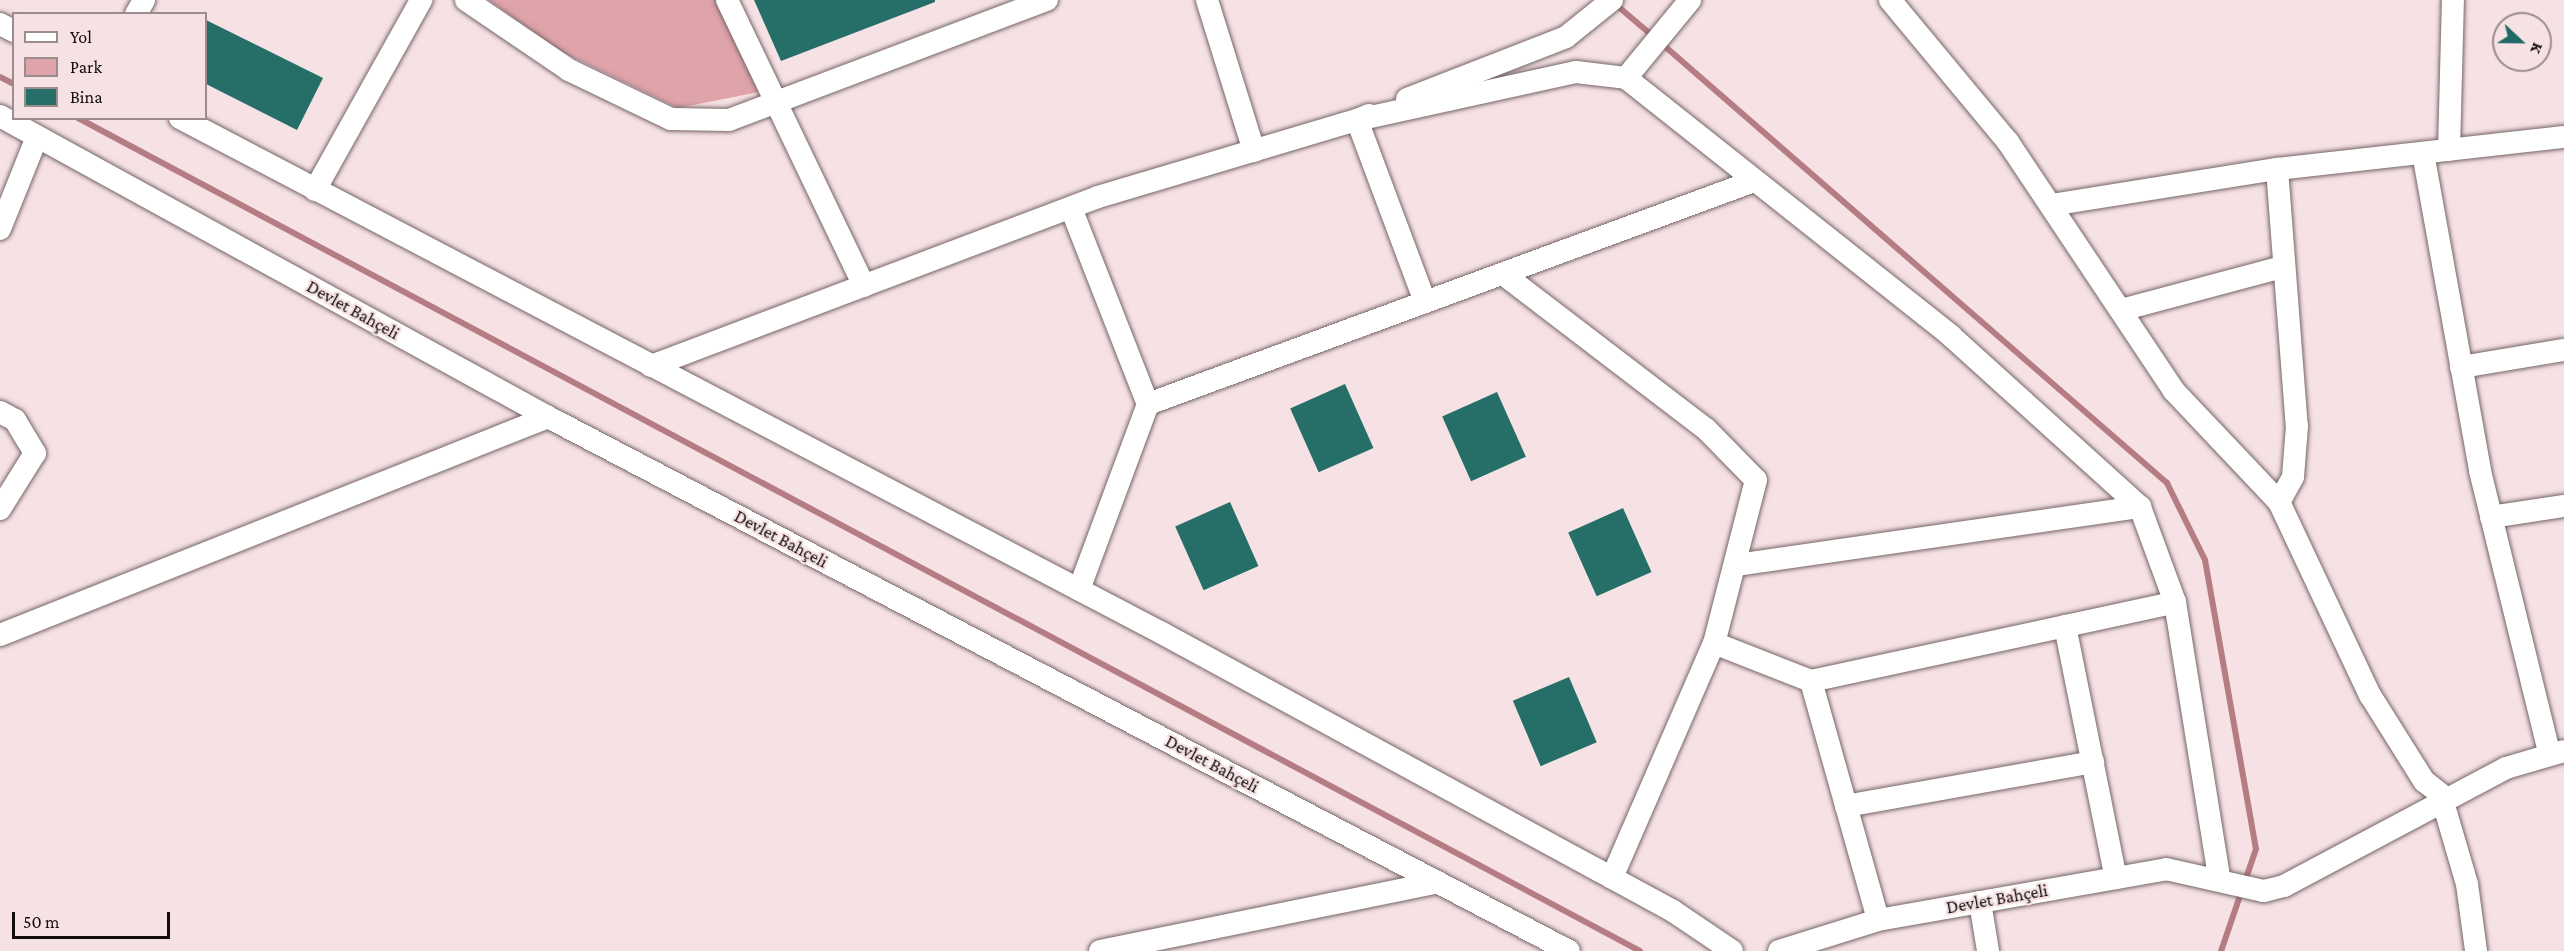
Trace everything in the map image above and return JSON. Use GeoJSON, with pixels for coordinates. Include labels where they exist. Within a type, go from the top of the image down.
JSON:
{"type":"FeatureCollection","features":[{"type":"Feature","properties":{"kind":"street"},"geometry":{"type":"LineString","coordinates":[[315,189],[422,0]]}},
{"type":"Feature","properties":{"kind":"street"},"geometry":{"type":"LineString","coordinates":[[466,0],[569,70],[671,119],[729,120],[991,9],[1047,0]]}},
{"type":"Feature","properties":{"kind":"street"},"geometry":{"type":"LineString","coordinates":[[727,0],[864,286]]}},
{"type":"Feature","properties":{"kind":"street"},"geometry":{"type":"LineString","coordinates":[[1207,0],[1254,151]]}},
{"type":"Feature","properties":{"kind":"street"},"geometry":{"type":"LineString","coordinates":[[1357,120],[1566,37],[1612,0]]}},
{"type":"Feature","properties":{"kind":"street"},"geometry":{"type":"LineString","coordinates":[[1626,78],[1690,0]]}},
{"type":"Feature","properties":{"kind":"street"},"geometry":{"type":"LineString","coordinates":[[1890,0],[2008,142],[2174,391],[2278,502],[2370,695],[2424,781],[2445,800],[2467,884],[2476,951]]}},
{"type":"Feature","properties":{"kind":"street"},"geometry":{"type":"LineString","coordinates":[[2449,150],[2452,0]]}},
{"type":"Feature","properties":{"kind":"street"},"geometry":{"type":"LineString","coordinates":[[651,366],[1071,208],[1357,120],[1576,72],[1626,78],[1951,336],[2140,507],[2175,602],[2219,877]]}},
{"type":"Feature","properties":{"kind":"street","name":"Devlet Bahçeli"},"geometry":{"type":"LineString","coordinates":[[0,116],[548,417],[1565,950]]}},
{"type":"Feature","properties":{"kind":"street"},"geometry":{"type":"LineString","coordinates":[[184,120],[1079,590],[1612,878],[1732,951]]}},
{"type":"Feature","properties":{"kind":"street"},"geometry":{"type":"LineString","coordinates":[[1357,120],[1425,302]]}},
{"type":"Feature","properties":{"kind":"street"},"geometry":{"type":"LineString","coordinates":[[0,229],[37,137]]}},
{"type":"Feature","properties":{"kind":"street"},"geometry":{"type":"LineString","coordinates":[[2051,205],[2277,169],[2564,137]]}},
{"type":"Feature","properties":{"kind":"street"},"geometry":{"type":"LineString","coordinates":[[2423,153],[2461,367],[2491,517],[2557,753],[2506,768],[2445,800]]}},
{"type":"Feature","properties":{"kind":"street"},"geometry":{"type":"LineString","coordinates":[[2277,169],[2297,426],[2293,477],[2278,502]]}},
{"type":"Feature","properties":{"kind":"street"},"geometry":{"type":"LineString","coordinates":[[1149,404],[1754,181]]}},
{"type":"Feature","properties":{"kind":"street"},"geometry":{"type":"LineString","coordinates":[[1071,208],[1149,404],[1079,590]]}},
{"type":"Feature","properties":{"kind":"street"},"geometry":{"type":"LineString","coordinates":[[2121,310],[2283,267]]}},
{"type":"Feature","properties":{"kind":"street"},"geometry":{"type":"LineString","coordinates":[[1503,274],[1706,429],[1756,480],[1736,565],[1714,643],[1612,878]]}},
{"type":"Feature","properties":{"kind":"street"},"geometry":{"type":"LineString","coordinates":[[2461,367],[2564,350]]}},
{"type":"Feature","properties":{"kind":"street"},"geometry":{"type":"LineString","coordinates":[[0,412],[15,420],[35,453],[0,509]]}},
{"type":"Feature","properties":{"kind":"street"},"geometry":{"type":"LineString","coordinates":[[0,635],[548,417]]}},
{"type":"Feature","properties":{"kind":"street"},"geometry":{"type":"LineString","coordinates":[[2491,517],[2564,506]]}},
{"type":"Feature","properties":{"kind":"street"},"geometry":{"type":"LineString","coordinates":[[1736,565],[2140,507]]}},
{"type":"Feature","properties":{"kind":"street"},"geometry":{"type":"LineString","coordinates":[[1714,643],[1811,681],[2175,602]]}},
{"type":"Feature","properties":{"kind":"street"},"geometry":{"type":"LineString","coordinates":[[2065,626],[2116,878]]}},
{"type":"Feature","properties":{"kind":"street"},"geometry":{"type":"LineString","coordinates":[[1811,681],[1878,920]]}},
{"type":"Feature","properties":{"kind":"street"},"geometry":{"type":"LineString","coordinates":[[1846,806],[2093,762]]}},
{"type":"Feature","properties":{"kind":"street","name":"Devlet Bahçeli"},"geometry":{"type":"LineString","coordinates":[[1779,951],[1878,920],[2166,869],[2219,877],[2264,891],[2284,886],[2445,800]]}},
{"type":"Feature","properties":{"kind":"street"},"geometry":{"type":"LineString","coordinates":[[1100,951],[1438,882]]}},
{"type":"Feature","properties":{"kind":"street"},"geometry":{"type":"LineString","coordinates":[[1980,902],[1988,951]]}},
{"type":"Feature","properties":{"kind":"green space"},"geometry":{"type":"Polygon","coordinates":[[[489,0],[716,0],[759,92],[678,108],[560,51],[489,0]]]}},
{"type":"Feature","properties":{"kind":"building"},"geometry":{"type":"Polygon","coordinates":[[[754,0],[935,0],[935,2],[781,61],[754,0]]]}},
{"type":"Feature","properties":{"kind":"building"},"geometry":{"type":"Polygon","coordinates":[[[207,20],[323,78],[297,130],[207,85],[207,20]]]}},
{"type":"Feature","properties":{"kind":"building"},"geometry":{"type":"Polygon","coordinates":[[[1345,384],[1373,448],[1319,472],[1290,408],[1345,384]]]}},
{"type":"Feature","properties":{"kind":"building"},"geometry":{"type":"Polygon","coordinates":[[[1497,392],[1526,457],[1471,481],[1442,416],[1497,392]]]}},
{"type":"Feature","properties":{"kind":"building"},"geometry":{"type":"Polygon","coordinates":[[[1230,502],[1258,566],[1204,590],[1175,526],[1230,502]]]}},
{"type":"Feature","properties":{"kind":"building"},"geometry":{"type":"Polygon","coordinates":[[[1623,508],[1651,572],[1597,596],[1568,532],[1623,508]]]}},
{"type":"Feature","properties":{"kind":"building"},"geometry":{"type":"Polygon","coordinates":[[[1569,677],[1597,742],[1541,766],[1513,701],[1569,677]]]}},
{"type":"Feature","properties":{"kind":"waterway"},"geometry":{"type":"LineString","coordinates":[[1614,3],[1654,37]]}},
{"type":"Feature","properties":{"kind":"waterway"},"geometry":{"type":"LineString","coordinates":[[1661,43],[2167,483],[2205,560],[2256,849],[2221,951]]}},
{"type":"Feature","properties":{"kind":"waterway"},"geometry":{"type":"LineString","coordinates":[[0,77],[12,83]]}},
{"type":"Feature","properties":{"kind":"waterway"},"geometry":{"type":"LineString","coordinates":[[82,120],[1640,951]]}}]}
